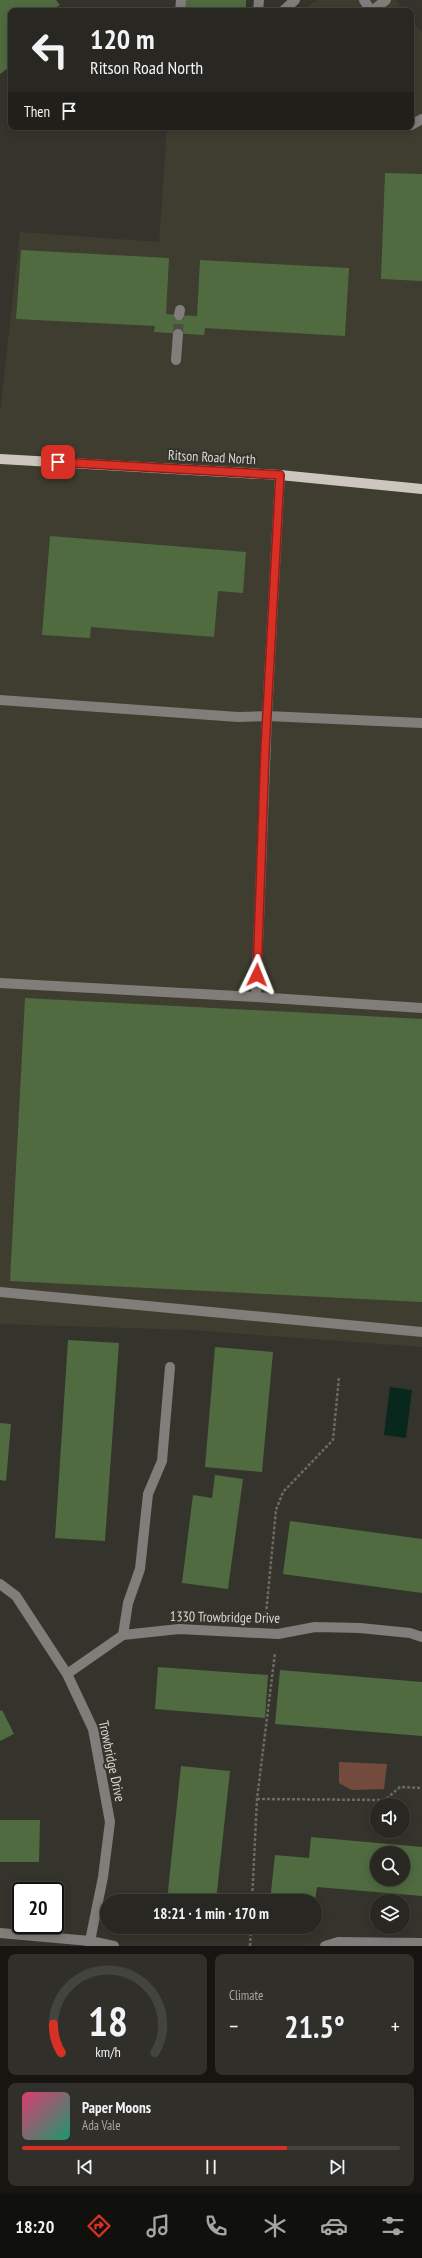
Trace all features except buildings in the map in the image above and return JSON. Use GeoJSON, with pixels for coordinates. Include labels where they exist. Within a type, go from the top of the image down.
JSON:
{"type":"FeatureCollection","features":[{"type":"Feature","properties":{"kind":"main road","name":"Ritson Road North"},"geometry":{"type":"LineString","coordinates":[[0,459],[280,475],[422,489]]}},
{"type":"Feature","properties":{"kind":"street"},"geometry":{"type":"LineString","coordinates":[[286,8],[295,0]]}},
{"type":"Feature","properties":{"kind":"street"},"geometry":{"type":"LineString","coordinates":[[375,8],[386,0]]}},
{"type":"Feature","properties":{"kind":"street"},"geometry":{"type":"LineString","coordinates":[[176,360],[178,334]]}},
{"type":"Feature","properties":{"kind":"street"},"geometry":{"type":"LineString","coordinates":[[256,997],[267,716],[280,475]]}},
{"type":"Feature","properties":{"kind":"street"},"geometry":{"type":"LineString","coordinates":[[0,700],[238,717],[267,716],[422,723]]}},
{"type":"Feature","properties":{"kind":"street"},"geometry":{"type":"LineString","coordinates":[[0,983],[422,1008]]}},
{"type":"Feature","properties":{"kind":"street"},"geometry":{"type":"LineString","coordinates":[[0,1292],[422,1332]]}},
{"type":"Feature","properties":{"kind":"street"},"geometry":{"type":"LineString","coordinates":[[123,1635],[128,1603],[140,1569],[148,1494],[162,1461],[170,1367]]}},
{"type":"Feature","properties":{"kind":"street","name":"Trowbridge Drive"},"geometry":{"type":"LineString","coordinates":[[0,1584],[16,1596],[67,1674],[93,1729],[110,1822],[103,1877],[89,1943]]}},
{"type":"Feature","properties":{"kind":"street","name":"1330 Trowbridge Drive"},"geometry":{"type":"LineString","coordinates":[[67,1674],[123,1635],[180,1629],[278,1634],[315,1627],[360,1628],[410,1633],[422,1637]]}},
{"type":"Feature","properties":{"kind":"street"},"geometry":{"type":"LineString","coordinates":[[0,1933],[114,1946]]}},
{"type":"Feature","properties":{"kind":"street"},"geometry":{"type":"LineString","coordinates":[[325,1946],[338,1942],[422,1943]]}},
{"type":"Feature","properties":{"kind":"path"},"geometry":{"type":"LineString","coordinates":[[264,1634],[276,1510],[283,1492],[333,1440],[339,1377]]}},
{"type":"Feature","properties":{"kind":"path"},"geometry":{"type":"LineString","coordinates":[[252,1894],[257,1799],[278,1634]]}},
{"type":"Feature","properties":{"kind":"path"},"geometry":{"type":"LineString","coordinates":[[257,1799],[385,1800],[400,1787],[422,1788]]}},
{"type":"Feature","properties":{"kind":"path"},"geometry":{"type":"LineString","coordinates":[[250,1934],[250,1946]]}},
{"type":"Feature","properties":{"kind":"shaded area"},"geometry":{"type":"Polygon","coordinates":[[[317,0],[396,0],[403,8],[306,8],[317,0]]]}},
{"type":"Feature","properties":{"kind":"shaded area"},"geometry":{"type":"Polygon","coordinates":[[[414,23],[422,33],[422,1347],[191,1330],[0,1324],[0,413],[20,232],[159,242],[167,130],[414,130],[414,23]]]}},
{"type":"Feature","properties":{"kind":"shaded area"},"geometry":{"type":"Polygon","coordinates":[[[390,1387],[412,1390],[406,1438],[384,1435],[390,1387]]]}},
{"type":"Feature","properties":{"kind":"shaded area"},"geometry":{"type":"Polygon","coordinates":[[[339,1762],[387,1764],[384,1789],[352,1790],[339,1783],[339,1762]]]}},
{"type":"Feature","properties":{"kind":"tunnel"},"geometry":{"type":"LineString","coordinates":[[178,334],[179,315]]}},
{"type":"Feature","properties":{"kind":"route"},"geometry":{"type":"LineString","coordinates":[[58,462],[280,475],[265,750],[257,975]]}}]}
